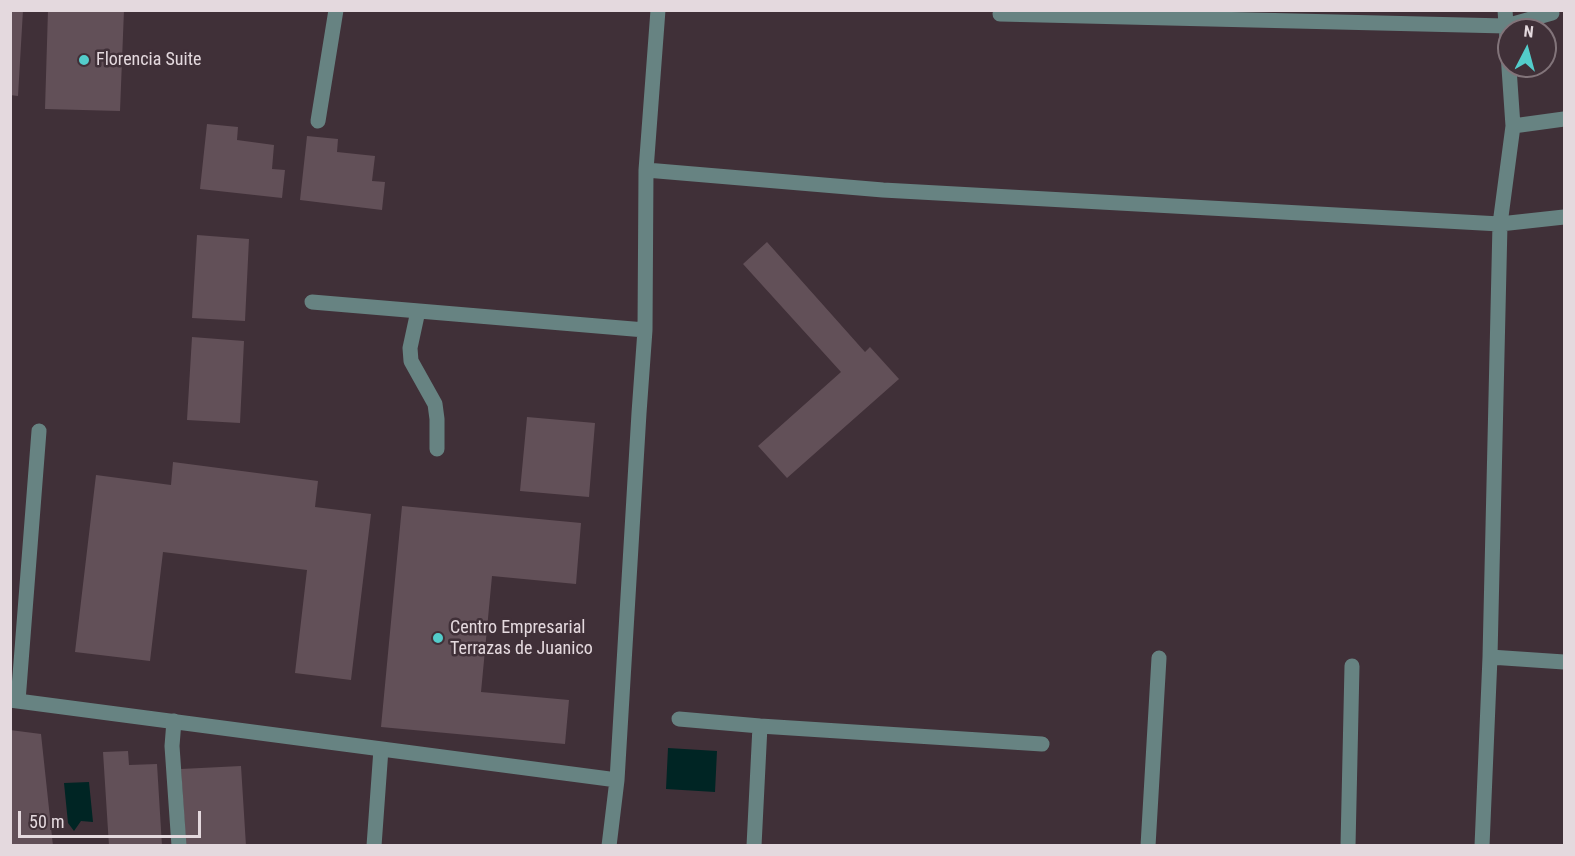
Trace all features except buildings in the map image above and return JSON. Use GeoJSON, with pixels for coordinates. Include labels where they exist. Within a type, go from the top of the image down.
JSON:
{"type":"FeatureCollection","features":[{"type":"Feature","properties":{"kind":"street"},"geometry":{"type":"LineString","coordinates":[[318,121],[336,10]]}},
{"type":"Feature","properties":{"kind":"street"},"geometry":{"type":"LineString","coordinates":[[609,846],[617,780],[645,330],[646,170],[658,10]]}},
{"type":"Feature","properties":{"kind":"street"},"geometry":{"type":"LineString","coordinates":[[1000,14],[1505,18],[1552,13]]}},
{"type":"Feature","properties":{"kind":"street"},"geometry":{"type":"LineString","coordinates":[[1482,846],[1490,657],[1500,224],[1513,126],[1509,78]]}},
{"type":"Feature","properties":{"kind":"street"},"geometry":{"type":"LineString","coordinates":[[1513,126],[1564,119]]}},
{"type":"Feature","properties":{"kind":"street"},"geometry":{"type":"LineString","coordinates":[[646,170],[884,197],[1500,224],[1564,217]]}},
{"type":"Feature","properties":{"kind":"street"},"geometry":{"type":"LineString","coordinates":[[312,303],[645,330]]}},
{"type":"Feature","properties":{"kind":"street"},"geometry":{"type":"LineString","coordinates":[[418,311],[410,348],[411,361],[435,404],[437,449]]}},
{"type":"Feature","properties":{"kind":"street"},"geometry":{"type":"LineString","coordinates":[[39,431],[14,701],[617,780]]}},
{"type":"Feature","properties":{"kind":"street"},"geometry":{"type":"LineString","coordinates":[[1490,657],[1564,662]]}},
{"type":"Feature","properties":{"kind":"street"},"geometry":{"type":"LineString","coordinates":[[1148,846],[1158,658]]}},
{"type":"Feature","properties":{"kind":"street"},"geometry":{"type":"LineString","coordinates":[[1348,846],[1352,666]]}},
{"type":"Feature","properties":{"kind":"street"},"geometry":{"type":"LineString","coordinates":[[679,719],[1042,744]]}},
{"type":"Feature","properties":{"kind":"street"},"geometry":{"type":"LineString","coordinates":[[174,721],[172,746],[179,846]]}},
{"type":"Feature","properties":{"kind":"street"},"geometry":{"type":"LineString","coordinates":[[754,846],[760,726]]}},
{"type":"Feature","properties":{"kind":"street"},"geometry":{"type":"LineString","coordinates":[[374,846],[381,749]]}},
{"type":"Feature","properties":{"kind":"shaded area"},"geometry":{"type":"Polygon","coordinates":[[[668,748],[717,751],[715,792],[666,789],[668,748]]]}},
{"type":"Feature","properties":{"kind":"shaded area"},"geometry":{"type":"Polygon","coordinates":[[[89,782],[93,822],[81,821],[74,831],[68,823],[64,783],[89,782]]]}},
{"type":"Feature","properties":{"kind":"place","name":"Florencia Suite"},"geometry":{"type":"Point","coordinates":[84,60]}},
{"type":"Feature","properties":{"kind":"place","name":"Centro Empresarial Terrazas de Juanico"},"geometry":{"type":"Point","coordinates":[438,638]}}]}
